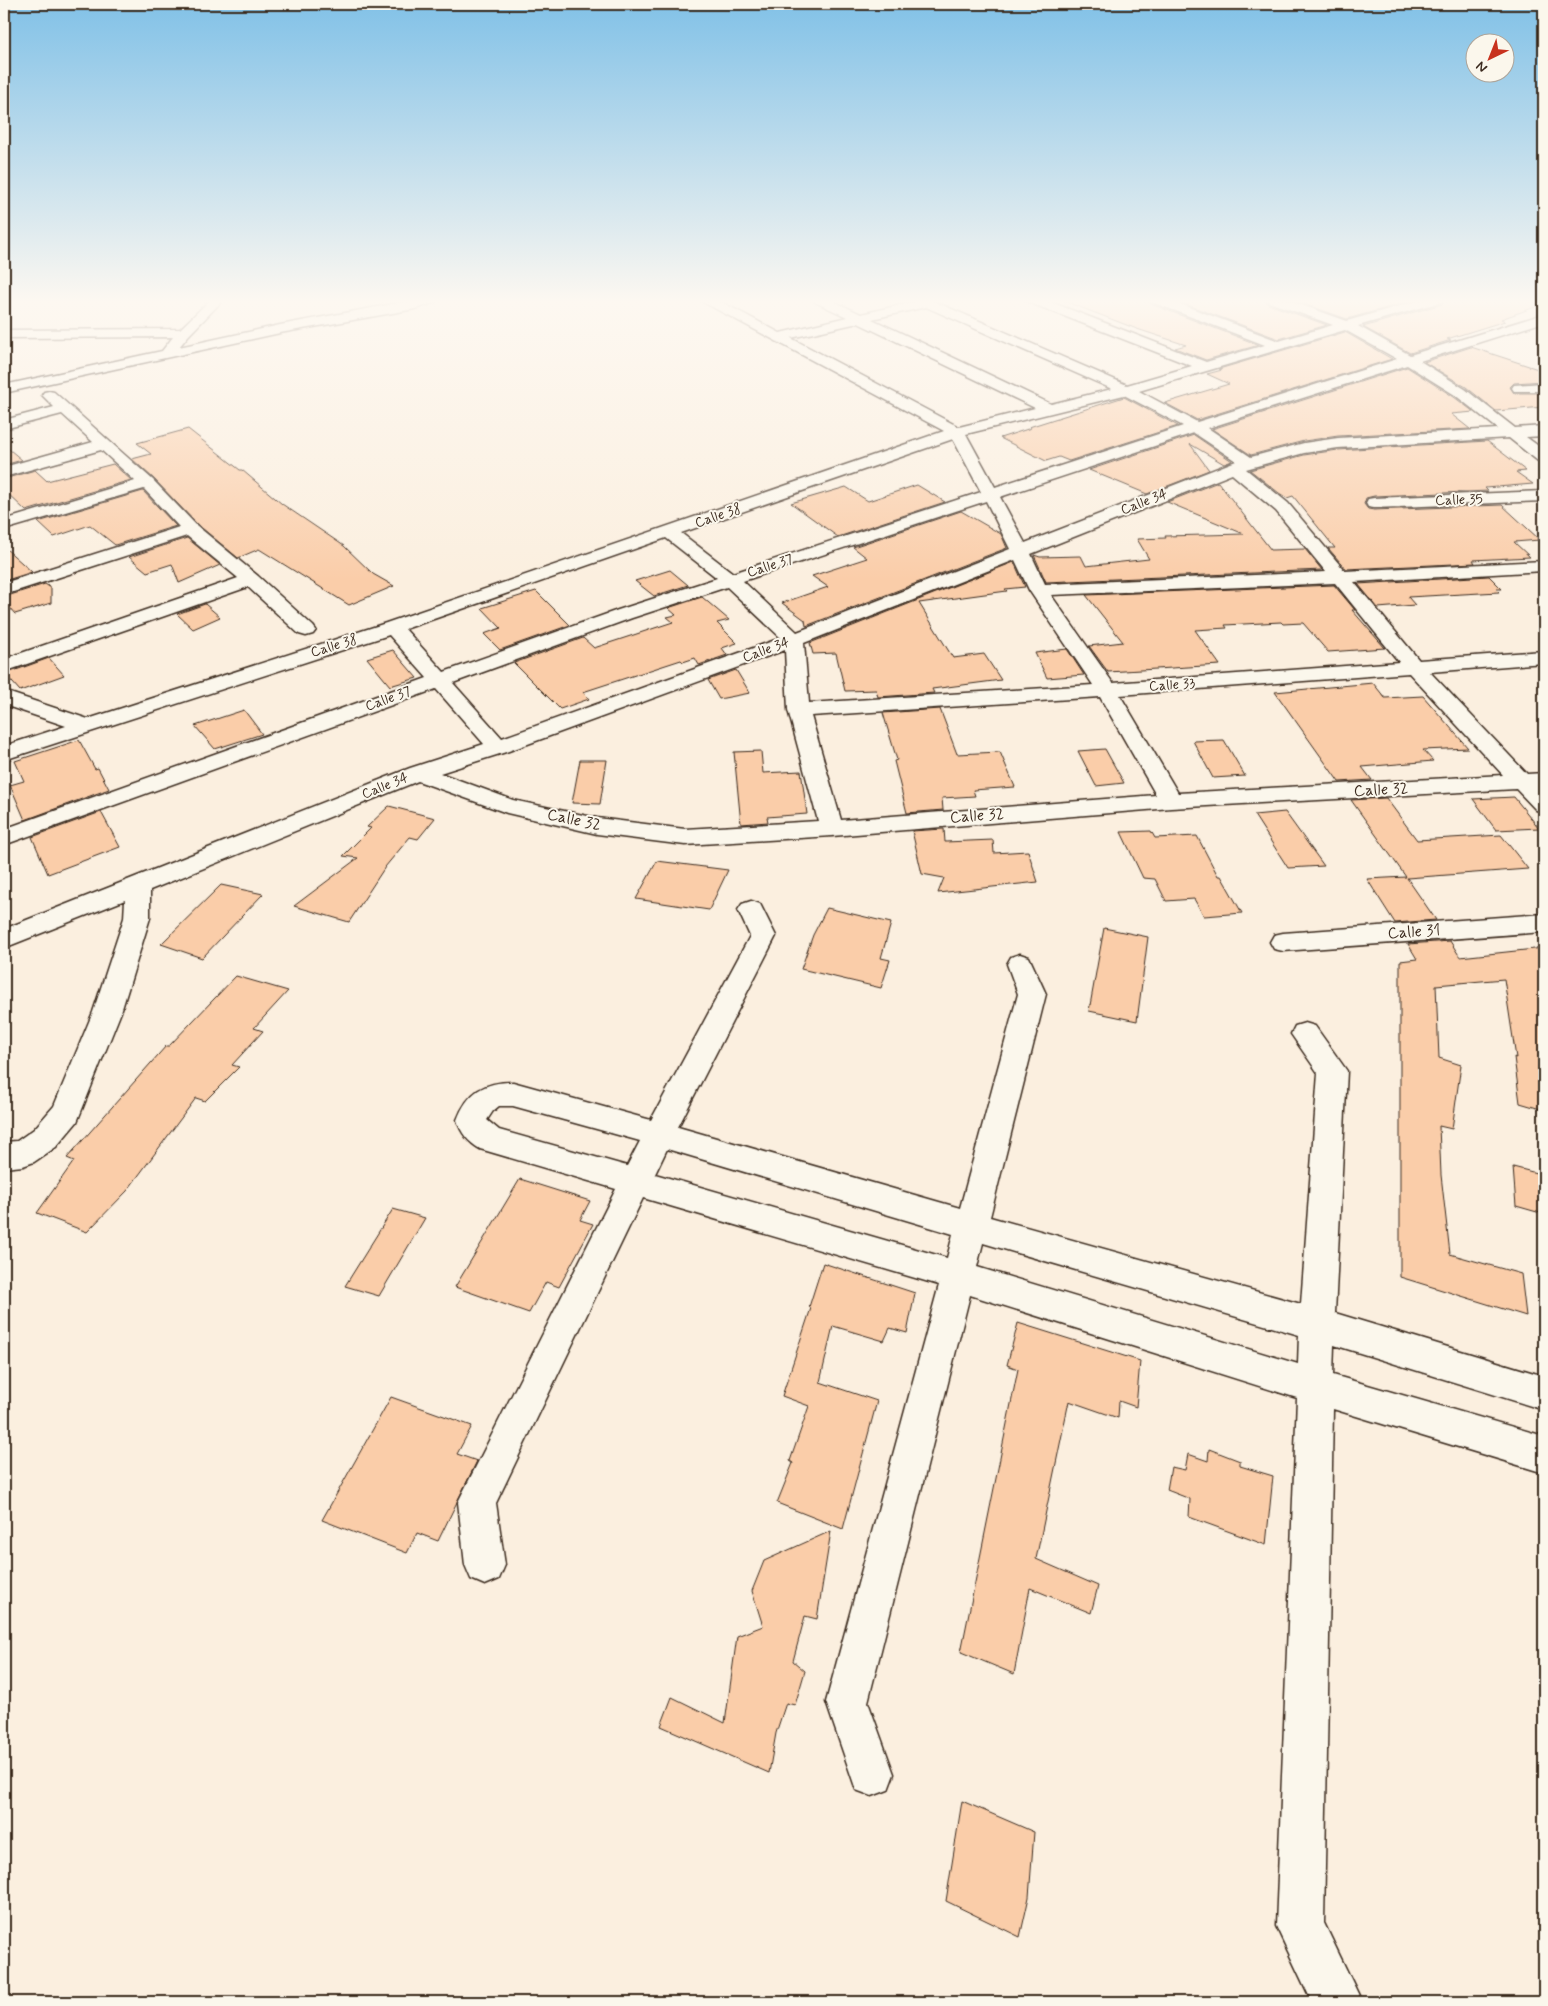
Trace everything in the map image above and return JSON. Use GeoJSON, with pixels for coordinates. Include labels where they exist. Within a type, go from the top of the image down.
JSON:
{"type":"FeatureCollection","features":[{"type":"Feature","properties":{"kind":"street"},"geometry":{"type":"LineString","coordinates":[[883,393],[957,432],[1020,550],[1038,590],[1106,690],[1171,801]]}},
{"type":"Feature","properties":{"kind":"street"},"geometry":{"type":"LineString","coordinates":[[1015,393],[1049,409]]}},
{"type":"Feature","properties":{"kind":"street","name":"Calle 38"},"geometry":{"type":"LineString","coordinates":[[4,752],[393,628],[957,432],[1115,393]]}},
{"type":"Feature","properties":{"kind":"street"},"geometry":{"type":"LineString","coordinates":[[1131,393],[1196,427],[1241,465],[1282,507],[1414,667],[1534,781],[1544,805]]}},
{"type":"Feature","properties":{"kind":"street","name":"Calle 37"},"geometry":{"type":"LineString","coordinates":[[4,837],[625,614],[1196,427],[1307,393]]}},
{"type":"Feature","properties":{"kind":"street"},"geometry":{"type":"LineString","coordinates":[[1461,393],[1544,458]]}},
{"type":"Feature","properties":{"kind":"street"},"geometry":{"type":"LineString","coordinates":[[49,395],[147,483],[190,528],[306,630]]}},
{"type":"Feature","properties":{"kind":"street"},"geometry":{"type":"LineString","coordinates":[[4,425],[65,409]]}},
{"type":"Feature","properties":{"kind":"street","name":"Calle 34"},"geometry":{"type":"LineString","coordinates":[[4,939],[418,773],[498,747],[794,640],[1241,465],[1304,448],[1338,443],[1544,431]]}},
{"type":"Feature","properties":{"kind":"street"},"geometry":{"type":"LineString","coordinates":[[4,472],[104,444]]}},
{"type":"Feature","properties":{"kind":"street"},"geometry":{"type":"LineString","coordinates":[[4,525],[147,483]]}},
{"type":"Feature","properties":{"kind":"street","name":"Calle 35"},"geometry":{"type":"LineString","coordinates":[[1374,504],[1544,496]]}},
{"type":"Feature","properties":{"kind":"street"},"geometry":{"type":"LineString","coordinates":[[4,589],[190,528]]}},
{"type":"Feature","properties":{"kind":"street"},"geometry":{"type":"LineString","coordinates":[[670,533],[730,579],[794,640],[798,710],[832,828]]}},
{"type":"Feature","properties":{"kind":"street"},"geometry":{"type":"LineString","coordinates":[[1038,590],[1544,566]]}},
{"type":"Feature","properties":{"kind":"street"},"geometry":{"type":"LineString","coordinates":[[4,666],[251,580]]}},
{"type":"Feature","properties":{"kind":"street"},"geometry":{"type":"LineString","coordinates":[[393,628],[498,747]]}},
{"type":"Feature","properties":{"kind":"street","name":"Calle 33"},"geometry":{"type":"LineString","coordinates":[[798,710],[1106,690],[1544,657]]}},
{"type":"Feature","properties":{"kind":"street"},"geometry":{"type":"LineString","coordinates":[[4,697],[16,703],[86,725]]}},
{"type":"Feature","properties":{"kind":"street","name":"Calle 32"},"geometry":{"type":"LineString","coordinates":[[418,773],[507,806],[597,826],[685,837],[832,828],[1171,801],[1534,781]]}},
{"type":"Feature","properties":{"kind":"street"},"geometry":{"type":"LineString","coordinates":[[4,1155],[23,1153],[45,1138],[66,1113],[107,1012],[137,918],[138,886]]}},
{"type":"Feature","properties":{"kind":"street"},"geometry":{"type":"LineString","coordinates":[[485,1565],[477,1502],[659,1134],[762,936],[752,910]]}},
{"type":"Feature","properties":{"kind":"street","name":"Calle 31"},"geometry":{"type":"LineString","coordinates":[[1283,942],[1544,923]]}},
{"type":"Feature","properties":{"kind":"street"},"geometry":{"type":"LineString","coordinates":[[872,1774],[847,1702],[970,1225],[1032,994],[1020,964]]}},
{"type":"Feature","properties":{"kind":"street"},"geometry":{"type":"LineString","coordinates":[[1305,1034],[1333,1071],[1317,1324],[1317,1387],[1300,1926],[1338,2002]]}},
{"type":"Feature","properties":{"kind":"street"},"geometry":{"type":"LineString","coordinates":[[1544,1393],[1317,1324],[659,1134],[513,1094],[501,1094],[490,1097],[480,1103],[474,1112],[472,1120],[474,1128],[481,1135],[491,1140],[958,1276],[1317,1387],[1544,1454]]}},
{"type":"Feature","properties":{"kind":"building"},"geometry":{"type":"Polygon","coordinates":[[[1200,393],[1285,393],[1197,420],[1165,403],[1200,393]]]}},
{"type":"Feature","properties":{"kind":"building"},"geometry":{"type":"Polygon","coordinates":[[[1326,393],[1447,393],[1474,412],[1451,414],[1470,429],[1338,436],[1304,441],[1251,455],[1212,429],[1326,393]]]}},
{"type":"Feature","properties":{"kind":"building"},"geometry":{"type":"Polygon","coordinates":[[[1473,393],[1544,393],[1544,407],[1496,411],[1473,393]]]}},
{"type":"Feature","properties":{"kind":"building"},"geometry":{"type":"Polygon","coordinates":[[[1124,397],[1178,426],[1069,461],[1059,457],[1046,461],[1000,438],[1031,428],[1029,427],[1124,397]]]}},
{"type":"Feature","properties":{"kind":"building"},"geometry":{"type":"Polygon","coordinates":[[[188,429],[242,470],[282,504],[344,546],[373,574],[394,586],[349,605],[259,549],[238,558],[197,524],[132,459],[151,454],[137,443],[188,429]]]}},
{"type":"Feature","properties":{"kind":"building"},"geometry":{"type":"Polygon","coordinates":[[[1194,435],[1232,461],[1224,464],[1190,444],[1209,470],[1147,494],[1089,470],[1194,435]]]}},
{"type":"Feature","properties":{"kind":"building"},"geometry":{"type":"Polygon","coordinates":[[[1487,441],[1526,471],[1516,472],[1533,484],[1485,488],[1488,491],[1374,496],[1366,498],[1364,504],[1368,509],[1374,510],[1502,505],[1540,540],[1514,542],[1530,557],[1473,560],[1475,563],[1346,569],[1328,548],[1335,548],[1293,496],[1287,498],[1250,470],[1304,455],[1338,450],[1487,441]]]}},
{"type":"Feature","properties":{"kind":"building"},"geometry":{"type":"Polygon","coordinates":[[[4,445],[22,460],[4,465],[4,445]]]}},
{"type":"Feature","properties":{"kind":"building"},"geometry":{"type":"Polygon","coordinates":[[[113,464],[131,480],[26,511],[4,490],[4,479],[35,470],[47,481],[113,464]]]}},
{"type":"Feature","properties":{"kind":"building"},"geometry":{"type":"Polygon","coordinates":[[[1218,482],[1271,550],[1305,549],[1322,570],[1046,582],[1034,555],[1040,557],[1081,556],[1086,566],[1149,559],[1137,539],[1166,538],[1165,536],[1244,534],[1167,502],[1218,482]]]}},
{"type":"Feature","properties":{"kind":"building"},"geometry":{"type":"Polygon","coordinates":[[[917,485],[945,502],[838,537],[791,503],[846,487],[868,501],[917,485]]]}},
{"type":"Feature","properties":{"kind":"building"},"geometry":{"type":"Polygon","coordinates":[[[143,491],[176,526],[115,545],[90,525],[54,537],[38,522],[143,491]]]}},
{"type":"Feature","properties":{"kind":"building"},"geometry":{"type":"Polygon","coordinates":[[[961,511],[1001,534],[1007,548],[806,626],[805,620],[782,603],[828,587],[812,576],[867,558],[853,547],[961,511]]]}},
{"type":"Feature","properties":{"kind":"building"},"geometry":{"type":"Polygon","coordinates":[[[187,538],[220,565],[179,583],[172,564],[147,572],[129,557],[187,538]]]}},
{"type":"Feature","properties":{"kind":"building"},"geometry":{"type":"Polygon","coordinates":[[[4,547],[32,572],[4,581],[4,547]]]}},
{"type":"Feature","properties":{"kind":"building"},"geometry":{"type":"Polygon","coordinates":[[[1014,562],[1025,587],[919,603],[953,658],[984,654],[1001,680],[932,689],[934,693],[878,697],[876,690],[845,691],[836,653],[813,654],[810,643],[1014,562]]]}},
{"type":"Feature","properties":{"kind":"building"},"geometry":{"type":"Polygon","coordinates":[[[670,570],[688,585],[654,596],[635,581],[670,570]]]}},
{"type":"Feature","properties":{"kind":"building"},"geometry":{"type":"Polygon","coordinates":[[[1489,576],[1502,589],[1496,589],[1499,592],[1408,597],[1415,605],[1378,608],[1358,584],[1489,576]]]}},
{"type":"Feature","properties":{"kind":"building"},"geometry":{"type":"Polygon","coordinates":[[[45,584],[51,588],[51,603],[15,614],[4,601],[4,597],[45,584]]]}},
{"type":"Feature","properties":{"kind":"building"},"geometry":{"type":"Polygon","coordinates":[[[1334,585],[1355,610],[1352,610],[1385,648],[1328,652],[1303,623],[1283,624],[1281,622],[1225,625],[1227,628],[1195,630],[1220,665],[1108,672],[1089,646],[1123,642],[1086,595],[1334,585]]]}},
{"type":"Feature","properties":{"kind":"building"},"geometry":{"type":"Polygon","coordinates":[[[536,591],[570,625],[500,650],[484,634],[501,628],[482,608],[536,591]]]}},
{"type":"Feature","properties":{"kind":"building"},"geometry":{"type":"Polygon","coordinates":[[[702,597],[729,620],[717,623],[737,643],[722,648],[727,655],[699,665],[695,658],[683,662],[681,660],[583,692],[589,699],[560,709],[514,663],[583,638],[594,648],[673,622],[667,617],[676,615],[668,608],[702,597]]]}},
{"type":"Feature","properties":{"kind":"building"},"geometry":{"type":"Polygon","coordinates":[[[205,604],[220,617],[193,629],[177,614],[205,604]]]}},
{"type":"Feature","properties":{"kind":"building"},"geometry":{"type":"Polygon","coordinates":[[[1067,649],[1084,675],[1047,678],[1035,653],[1067,649]]]}},
{"type":"Feature","properties":{"kind":"building"},"geometry":{"type":"Polygon","coordinates":[[[393,650],[417,678],[390,686],[367,658],[393,650]]]}},
{"type":"Feature","properties":{"kind":"building"},"geometry":{"type":"Polygon","coordinates":[[[49,658],[64,675],[20,691],[5,674],[49,658]]]}},
{"type":"Feature","properties":{"kind":"building"},"geometry":{"type":"Polygon","coordinates":[[[736,670],[750,693],[719,699],[708,680],[736,670]]]}},
{"type":"Feature","properties":{"kind":"building"},"geometry":{"type":"Polygon","coordinates":[[[1373,683],[1385,698],[1423,696],[1468,748],[1423,750],[1433,761],[1362,767],[1372,780],[1339,782],[1275,692],[1373,683]]]}},
{"type":"Feature","properties":{"kind":"building"},"geometry":{"type":"Polygon","coordinates":[[[940,709],[957,754],[1000,752],[1015,787],[973,790],[975,796],[942,798],[943,810],[907,813],[894,761],[897,760],[883,713],[940,709]]]}},
{"type":"Feature","properties":{"kind":"building"},"geometry":{"type":"Polygon","coordinates":[[[244,710],[262,734],[215,749],[195,726],[244,710]]]}},
{"type":"Feature","properties":{"kind":"building"},"geometry":{"type":"Polygon","coordinates":[[[79,740],[95,769],[98,768],[109,789],[25,820],[10,785],[24,781],[15,761],[79,740]]]}},
{"type":"Feature","properties":{"kind":"building"},"geometry":{"type":"Polygon","coordinates":[[[1224,740],[1245,776],[1213,778],[1193,741],[1224,740]]]}},
{"type":"Feature","properties":{"kind":"building"},"geometry":{"type":"Polygon","coordinates":[[[1105,749],[1124,783],[1096,786],[1078,751],[1105,749]]]}},
{"type":"Feature","properties":{"kind":"building"},"geometry":{"type":"Polygon","coordinates":[[[761,751],[763,773],[801,771],[807,814],[767,817],[768,822],[741,824],[734,752],[761,751]]]}},
{"type":"Feature","properties":{"kind":"building"},"geometry":{"type":"Polygon","coordinates":[[[580,760],[607,760],[600,804],[572,803],[580,760]]]}},
{"type":"Feature","properties":{"kind":"building"},"geometry":{"type":"Polygon","coordinates":[[[1514,797],[1539,828],[1496,830],[1473,799],[1514,797]]]}},
{"type":"Feature","properties":{"kind":"building"},"geometry":{"type":"Polygon","coordinates":[[[1386,798],[1417,840],[1501,835],[1528,869],[1407,878],[1436,920],[1395,923],[1367,879],[1406,877],[1351,800],[1386,798]]]}},
{"type":"Feature","properties":{"kind":"building"},"geometry":{"type":"Polygon","coordinates":[[[389,806],[435,818],[418,839],[410,837],[385,867],[349,922],[294,906],[358,858],[343,856],[371,828],[367,827],[389,806]]]}},
{"type":"Feature","properties":{"kind":"building"},"geometry":{"type":"Polygon","coordinates":[[[101,812],[120,847],[48,874],[32,837],[101,812]]]}},
{"type":"Feature","properties":{"kind":"building"},"geometry":{"type":"Polygon","coordinates":[[[1285,812],[1324,866],[1288,868],[1254,815],[1285,812]]]}},
{"type":"Feature","properties":{"kind":"building"},"geometry":{"type":"Polygon","coordinates":[[[944,829],[945,842],[993,840],[994,853],[1028,851],[1038,882],[938,893],[944,878],[922,874],[912,831],[944,829]]]}},
{"type":"Feature","properties":{"kind":"building"},"geometry":{"type":"Polygon","coordinates":[[[1151,831],[1155,838],[1197,836],[1218,876],[1221,876],[1242,913],[1204,916],[1194,899],[1166,901],[1155,879],[1143,878],[1121,832],[1151,831]]]}},
{"type":"Feature","properties":{"kind":"building"},"geometry":{"type":"Polygon","coordinates":[[[657,861],[728,870],[709,910],[636,899],[657,861]]]}},
{"type":"Feature","properties":{"kind":"building"},"geometry":{"type":"Polygon","coordinates":[[[221,885],[263,894],[202,958],[161,944],[221,885]]]}},
{"type":"Feature","properties":{"kind":"building"},"geometry":{"type":"Polygon","coordinates":[[[827,908],[891,923],[881,958],[890,960],[881,988],[801,969],[813,935],[827,908]]]}},
{"type":"Feature","properties":{"kind":"building"},"geometry":{"type":"Polygon","coordinates":[[[1104,928],[1148,937],[1137,1021],[1089,1011],[1104,928]]]}},
{"type":"Feature","properties":{"kind":"building"},"geometry":{"type":"Polygon","coordinates":[[[1450,941],[1460,957],[1544,948],[1544,1110],[1520,1103],[1514,1057],[1516,1058],[1504,979],[1436,985],[1439,1058],[1461,1065],[1452,1129],[1439,1126],[1441,1175],[1450,1254],[1521,1274],[1526,1316],[1400,1277],[1400,961],[1417,959],[1408,944],[1450,941]]]}},
{"type":"Feature","properties":{"kind":"building"},"geometry":{"type":"Polygon","coordinates":[[[236,976],[288,991],[254,1028],[263,1031],[232,1065],[239,1067],[205,1101],[196,1098],[127,1191],[87,1232],[37,1213],[74,1161],[67,1158],[166,1046],[169,1046],[236,976]]]}},
{"type":"Feature","properties":{"kind":"building"},"geometry":{"type":"Polygon","coordinates":[[[1513,1167],[1544,1175],[1544,1214],[1516,1206],[1513,1167]]]}},
{"type":"Feature","properties":{"kind":"building"},"geometry":{"type":"Polygon","coordinates":[[[520,1179],[590,1201],[580,1220],[593,1224],[559,1287],[546,1282],[529,1313],[455,1287],[520,1179]]]}},
{"type":"Feature","properties":{"kind":"building"},"geometry":{"type":"Polygon","coordinates":[[[393,1209],[425,1218],[379,1296],[345,1286],[393,1209]]]}},
{"type":"Feature","properties":{"kind":"building"},"geometry":{"type":"Polygon","coordinates":[[[823,1263],[915,1293],[907,1333],[890,1328],[884,1341],[833,1326],[820,1382],[877,1401],[843,1529],[777,1503],[793,1463],[790,1461],[809,1406],[782,1396],[811,1308],[809,1307],[823,1263]]]}},
{"type":"Feature","properties":{"kind":"building"},"geometry":{"type":"Polygon","coordinates":[[[1018,1323],[1140,1361],[1136,1407],[1119,1401],[1118,1418],[1069,1401],[1036,1559],[1098,1586],[1091,1613],[1030,1588],[1014,1674],[961,1652],[1018,1369],[1007,1365],[1018,1323]]]}},
{"type":"Feature","properties":{"kind":"building"},"geometry":{"type":"Polygon","coordinates":[[[391,1397],[472,1426],[457,1454],[477,1461],[438,1541],[417,1533],[407,1553],[322,1520],[391,1397]]]}},
{"type":"Feature","properties":{"kind":"building"},"geometry":{"type":"Polygon","coordinates":[[[1209,1449],[1240,1461],[1240,1466],[1273,1476],[1266,1545],[1189,1517],[1190,1499],[1167,1490],[1171,1467],[1185,1470],[1188,1454],[1208,1461],[1209,1449]]]}},
{"type":"Feature","properties":{"kind":"building"},"geometry":{"type":"Polygon","coordinates":[[[831,1531],[817,1619],[805,1616],[793,1661],[805,1671],[795,1705],[786,1703],[776,1733],[769,1773],[661,1726],[672,1697],[725,1723],[737,1636],[763,1626],[752,1591],[764,1561],[831,1531]]]}},
{"type":"Feature","properties":{"kind":"building"},"geometry":{"type":"Polygon","coordinates":[[[962,1801],[1034,1832],[1029,1897],[1020,1937],[946,1901],[962,1801]]]}}]}
